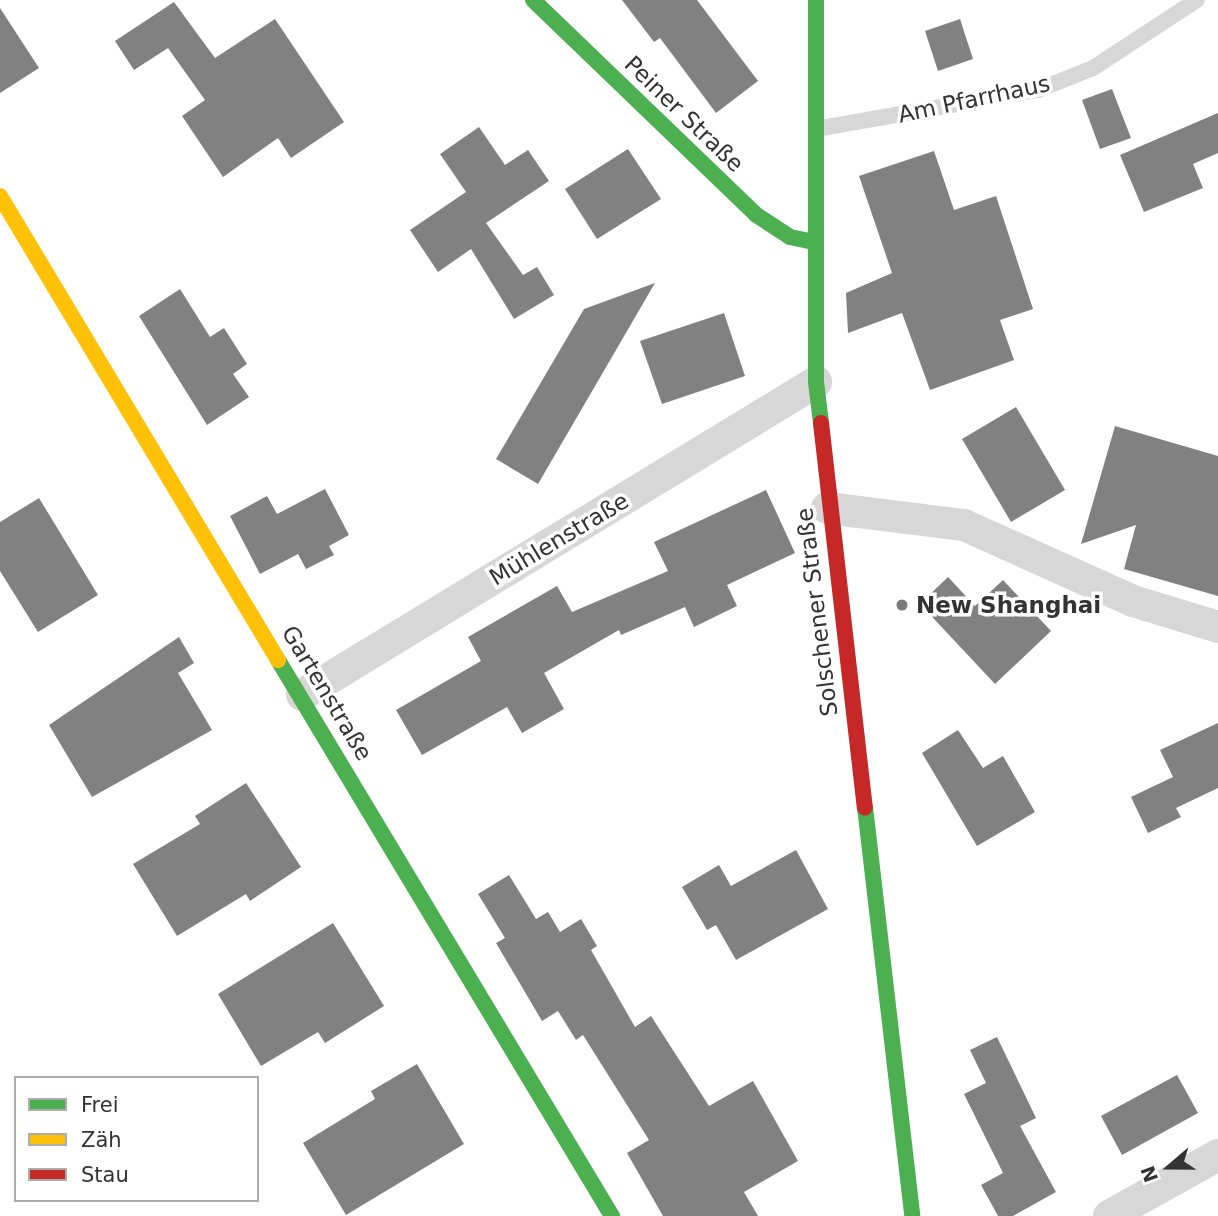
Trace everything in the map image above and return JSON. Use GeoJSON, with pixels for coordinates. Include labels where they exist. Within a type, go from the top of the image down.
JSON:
{"type":"FeatureCollection","features":[{"type":"Feature","properties":{"kind":"street","name":"Peiner Straße"},"geometry":{"type":"LineString","coordinates":[[533,0],[755,214],[790,237],[814,242]]}},
{"type":"Feature","properties":{"kind":"street","name":"Solschener Straße"},"geometry":{"type":"LineString","coordinates":[[816,0],[816,383],[827,508],[912,1216]]}},
{"type":"Feature","properties":{"kind":"street","name":"Gartenstraße"},"geometry":{"type":"LineString","coordinates":[[0,195],[612,1216]]}},
{"type":"Feature","properties":{"kind":"street","name":"Mühlenstraße"},"geometry":{"type":"LineString","coordinates":[[302,695],[816,383]]}},
{"type":"Feature","properties":{"kind":"street"},"geometry":{"type":"LineString","coordinates":[[827,508],[964,525],[1133,601],[1218,627]]}},
{"type":"Feature","properties":{"kind":"street"},"geometry":{"type":"LineString","coordinates":[[1109,1216],[1218,1155]]}},
{"type":"Feature","properties":{"kind":"lane","name":"Am Pfarrhaus"},"geometry":{"type":"LineString","coordinates":[[814,129],[1038,90],[1093,68],[1197,0]]}},
{"type":"Feature","properties":{"kind":"building"},"geometry":{"type":"Polygon","coordinates":[[[622,0],[697,0],[758,81],[716,113],[660,38],[654,42],[622,0]]]}},
{"type":"Feature","properties":{"kind":"building"},"geometry":{"type":"Polygon","coordinates":[[[174,2],[215,58],[275,19],[344,122],[291,158],[278,138],[223,177],[182,116],[205,100],[168,48],[134,70],[115,41],[174,2]]]}},
{"type":"Feature","properties":{"kind":"building"},"geometry":{"type":"Polygon","coordinates":[[[0,8],[39,68],[0,93],[0,8]]]}},
{"type":"Feature","properties":{"kind":"building"},"geometry":{"type":"Polygon","coordinates":[[[960,19],[973,59],[938,71],[925,31],[960,19]]]}},
{"type":"Feature","properties":{"kind":"building"},"geometry":{"type":"Polygon","coordinates":[[[1112,89],[1131,138],[1100,149],[1082,100],[1112,89]]]}},
{"type":"Feature","properties":{"kind":"building"},"geometry":{"type":"Polygon","coordinates":[[[1218,113],[1218,153],[1193,164],[1203,188],[1144,212],[1120,155],[1218,113]]]}},
{"type":"Feature","properties":{"kind":"building"},"geometry":{"type":"Polygon","coordinates":[[[479,127],[505,165],[528,150],[549,181],[486,223],[523,275],[537,267],[554,295],[514,319],[471,249],[438,272],[410,230],[466,192],[440,154],[479,127]]]}},
{"type":"Feature","properties":{"kind":"building"},"geometry":{"type":"Polygon","coordinates":[[[628,149],[661,199],[597,239],[565,189],[628,149]]]}},
{"type":"Feature","properties":{"kind":"building"},"geometry":{"type":"Polygon","coordinates":[[[934,151],[954,210],[996,196],[1033,309],[1000,320],[1014,360],[930,390],[902,313],[848,333],[846,293],[892,273],[859,176],[934,151]]]}},
{"type":"Feature","properties":{"kind":"building"},"geometry":{"type":"Polygon","coordinates":[[[655,283],[538,484],[496,459],[584,309],[655,283]]]}},
{"type":"Feature","properties":{"kind":"building"},"geometry":{"type":"Polygon","coordinates":[[[180,289],[210,337],[224,328],[247,364],[233,374],[249,397],[207,425],[139,316],[180,289]]]}},
{"type":"Feature","properties":{"kind":"building"},"geometry":{"type":"Polygon","coordinates":[[[724,313],[745,376],[662,404],[640,341],[724,313]]]}},
{"type":"Feature","properties":{"kind":"building"},"geometry":{"type":"Polygon","coordinates":[[[1016,407],[1065,490],[1011,522],[962,439],[1016,407]]]}},
{"type":"Feature","properties":{"kind":"building"},"geometry":{"type":"Polygon","coordinates":[[[1115,426],[1218,456],[1218,596],[1124,569],[1136,525],[1081,544],[1115,426]]]}},
{"type":"Feature","properties":{"kind":"building"},"geometry":{"type":"Polygon","coordinates":[[[325,489],[349,535],[329,546],[334,555],[306,569],[298,554],[260,574],[230,516],[267,496],[277,514],[325,489]]]}},
{"type":"Feature","properties":{"kind":"building"},"geometry":{"type":"Polygon","coordinates":[[[766,490],[795,553],[727,585],[737,606],[694,627],[685,607],[621,635],[619,630],[544,673],[564,709],[522,733],[507,707],[422,755],[396,710],[481,661],[468,637],[557,586],[572,612],[668,571],[654,542],[766,490]]]}},
{"type":"Feature","properties":{"kind":"building"},"geometry":{"type":"Polygon","coordinates":[[[39,498],[98,595],[38,632],[0,571],[0,522],[39,498]]]}},
{"type":"Feature","properties":{"kind":"building"},"geometry":{"type":"Polygon","coordinates":[[[948,577],[975,606],[1003,580],[1051,631],[995,684],[920,604],[948,577]]]}},
{"type":"Feature","properties":{"kind":"building"},"geometry":{"type":"Polygon","coordinates":[[[179,637],[194,663],[178,673],[212,730],[92,797],[49,725],[179,637]]]}},
{"type":"Feature","properties":{"kind":"building"},"geometry":{"type":"Polygon","coordinates":[[[1218,723],[1218,788],[1176,808],[1181,817],[1148,833],[1131,797],[1173,777],[1160,750],[1218,723]]]}},
{"type":"Feature","properties":{"kind":"building"},"geometry":{"type":"Polygon","coordinates":[[[958,730],[983,768],[1003,756],[1035,812],[977,846],[922,753],[958,730]]]}},
{"type":"Feature","properties":{"kind":"building"},"geometry":{"type":"Polygon","coordinates":[[[246,783],[301,867],[250,901],[246,894],[177,936],[133,864],[200,824],[195,816],[246,783]]]}},
{"type":"Feature","properties":{"kind":"building"},"geometry":{"type":"Polygon","coordinates":[[[796,850],[828,909],[736,960],[716,925],[707,930],[682,887],[719,865],[731,886],[796,850]]]}},
{"type":"Feature","properties":{"kind":"building"},"geometry":{"type":"Polygon","coordinates":[[[509,875],[536,919],[548,912],[560,932],[581,919],[597,946],[591,950],[635,1027],[651,1016],[709,1106],[753,1081],[798,1161],[744,1192],[758,1216],[663,1216],[627,1153],[649,1140],[583,1035],[576,1040],[558,1011],[542,1021],[496,943],[505,938],[478,894],[509,875]]]}},
{"type":"Feature","properties":{"kind":"building"},"geometry":{"type":"Polygon","coordinates":[[[333,923],[384,1006],[325,1043],[318,1032],[261,1066],[218,994],[333,923]]]}},
{"type":"Feature","properties":{"kind":"building"},"geometry":{"type":"Polygon","coordinates":[[[997,1037],[1036,1118],[1020,1126],[1056,1192],[1013,1216],[998,1216],[981,1185],[1003,1173],[964,1094],[986,1083],[970,1050],[997,1037]]]}},
{"type":"Feature","properties":{"kind":"building"},"geometry":{"type":"Polygon","coordinates":[[[417,1064],[464,1144],[346,1215],[303,1143],[375,1099],[371,1091],[417,1064]]]}},
{"type":"Feature","properties":{"kind":"building"},"geometry":{"type":"Polygon","coordinates":[[[1177,1075],[1198,1113],[1122,1155],[1101,1116],[1177,1075]]]}},
{"type":"Feature","properties":{"kind":"traffic: fast"},"geometry":{"type":"LineString","coordinates":[[533,0],[755,214],[790,237],[814,242]]}},
{"type":"Feature","properties":{"kind":"traffic: fast"},"geometry":{"type":"LineString","coordinates":[[816,0],[816,382],[821,423]]}},
{"type":"Feature","properties":{"kind":"traffic: fast"},"geometry":{"type":"LineString","coordinates":[[278,660],[612,1216]]}},
{"type":"Feature","properties":{"kind":"traffic: fast"},"geometry":{"type":"LineString","coordinates":[[865,807],[912,1216]]}},
{"type":"Feature","properties":{"kind":"traffic: slow"},"geometry":{"type":"LineString","coordinates":[[0,196],[278,660]]}},
{"type":"Feature","properties":{"kind":"traffic: jam"},"geometry":{"type":"LineString","coordinates":[[821,423],[865,807]]}},
{"type":"Feature","properties":{"kind":"place","name":"New Shanghai"},"geometry":{"type":"Point","coordinates":[902,605]}}]}
